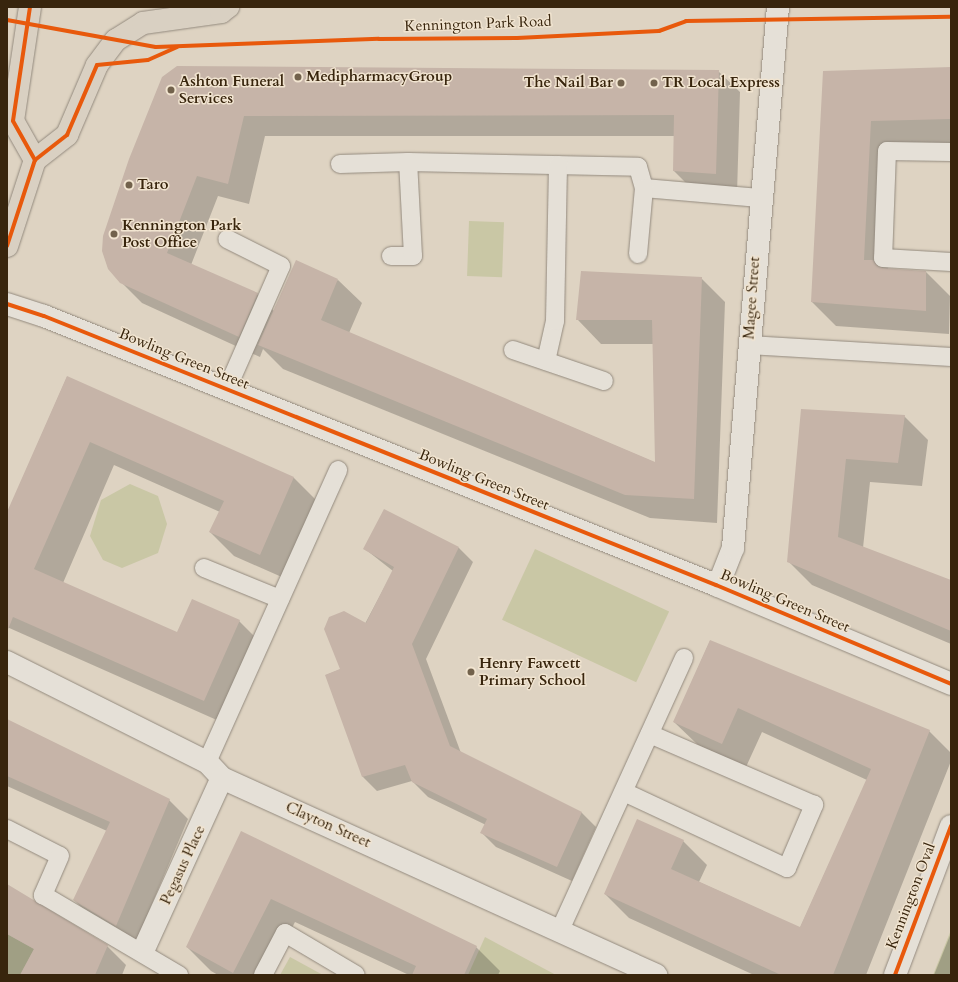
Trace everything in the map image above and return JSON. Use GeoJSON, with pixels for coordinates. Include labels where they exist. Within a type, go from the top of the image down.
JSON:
{"type":"FeatureCollection","features":[{"type":"Feature","properties":{"kind":"highway"},"geometry":{"type":"LineString","coordinates":[[30,7],[13,121],[35,160]]}},
{"type":"Feature","properties":{"kind":"highway"},"geometry":{"type":"LineString","coordinates":[[7,246],[35,160],[67,135],[97,65],[124,33],[143,23],[220,12],[228,7]]}},
{"type":"Feature","properties":{"kind":"street","name":"Magee Street"},"geometry":{"type":"LineString","coordinates":[[718,586],[733,548],[760,198],[778,7]]}},
{"type":"Feature","properties":{"kind":"street","name":"Bowling Green Street"},"geometry":{"type":"LineString","coordinates":[[7,304],[227,389],[718,586],[951,684]]}},
{"type":"Feature","properties":{"kind":"street","name":"Clayton Street"},"geometry":{"type":"LineString","coordinates":[[7,662],[207,762],[222,778],[560,930],[656,975]]}},
{"type":"Feature","properties":{"kind":"street","name":"Pegasus Place"},"geometry":{"type":"LineString","coordinates":[[143,952],[222,778]]}},
{"type":"Feature","properties":{"kind":"street","name":"Kennington Oval"},"geometry":{"type":"LineString","coordinates":[[894,975],[951,826]]}},
{"type":"Feature","properties":{"kind":"lane"},"geometry":{"type":"LineString","coordinates":[[951,152],[887,151],[883,258],[951,262]]}},
{"type":"Feature","properties":{"kind":"lane"},"geometry":{"type":"LineString","coordinates":[[391,256],[413,256],[408,162]]}},
{"type":"Feature","properties":{"kind":"lane"},"geometry":{"type":"LineString","coordinates":[[340,164],[408,162],[638,167],[644,188],[638,254]]}},
{"type":"Feature","properties":{"kind":"lane"},"geometry":{"type":"LineString","coordinates":[[546,361],[555,321],[558,165]]}},
{"type":"Feature","properties":{"kind":"lane"},"geometry":{"type":"LineString","coordinates":[[644,188],[760,198]]}},
{"type":"Feature","properties":{"kind":"lane"},"geometry":{"type":"LineString","coordinates":[[227,239],[281,266],[227,389]]}},
{"type":"Feature","properties":{"kind":"lane"},"geometry":{"type":"LineString","coordinates":[[749,345],[951,357]]}},
{"type":"Feature","properties":{"kind":"lane"},"geometry":{"type":"LineString","coordinates":[[513,350],[604,381]]}},
{"type":"Feature","properties":{"kind":"lane"},"geometry":{"type":"LineString","coordinates":[[207,762],[338,470]]}},
{"type":"Feature","properties":{"kind":"lane"},"geometry":{"type":"LineString","coordinates":[[204,568],[280,599]]}},
{"type":"Feature","properties":{"kind":"lane"},"geometry":{"type":"LineString","coordinates":[[560,930],[684,658]]}},
{"type":"Feature","properties":{"kind":"lane"},"geometry":{"type":"LineString","coordinates":[[624,792],[787,868],[814,805],[650,734]]}},
{"type":"Feature","properties":{"kind":"lane"},"geometry":{"type":"LineString","coordinates":[[7,829],[60,856],[43,895],[143,952],[179,975]]}},
{"type":"Feature","properties":{"kind":"lane"},"geometry":{"type":"LineString","coordinates":[[263,975],[285,933],[356,975]]}},
{"type":"Feature","properties":{"kind":"shaded area"},"geometry":{"type":"Polygon","coordinates":[[[469,221],[504,222],[502,277],[467,276],[469,221]]]}},
{"type":"Feature","properties":{"kind":"shaded area"},"geometry":{"type":"Polygon","coordinates":[[[130,484],[158,496],[167,524],[158,553],[122,568],[103,560],[90,536],[101,500],[130,484]]]}},
{"type":"Feature","properties":{"kind":"shaded area"},"geometry":{"type":"Polygon","coordinates":[[[535,549],[669,612],[636,682],[502,620],[535,549]]]}},
{"type":"Feature","properties":{"kind":"shaded area"},"geometry":{"type":"Polygon","coordinates":[[[951,930],[951,975],[933,975],[951,930]]]}},
{"type":"Feature","properties":{"kind":"shaded area"},"geometry":{"type":"Polygon","coordinates":[[[7,934],[34,949],[20,975],[7,975],[7,934]]]}},
{"type":"Feature","properties":{"kind":"shaded area"},"geometry":{"type":"Polygon","coordinates":[[[485,937],[556,975],[468,975],[485,937]]]}},
{"type":"Feature","properties":{"kind":"shaded area"},"geometry":{"type":"Polygon","coordinates":[[[290,957],[323,975],[280,975],[290,957]]]}},
{"type":"Feature","properties":{"kind":"building"},"geometry":{"type":"Polygon","coordinates":[[[177,66],[719,70],[716,174],[673,171],[674,115],[244,116],[228,184],[197,176],[167,253],[258,293],[239,337],[120,283],[108,269],[102,251],[103,236],[129,159],[162,77],[177,66]]]}},
{"type":"Feature","properties":{"kind":"building"},"geometry":{"type":"Polygon","coordinates":[[[951,67],[951,119],[871,121],[864,260],[873,260],[882,268],[926,271],[926,311],[811,302],[823,71],[951,67]]]}},
{"type":"Feature","properties":{"kind":"building"},"geometry":{"type":"Polygon","coordinates":[[[296,260],[338,279],[321,320],[655,462],[652,320],[576,320],[581,271],[702,277],[694,499],[625,495],[258,345],[296,260]]]}},
{"type":"Feature","properties":{"kind":"building"},"geometry":{"type":"Polygon","coordinates":[[[67,376],[294,477],[260,555],[209,532],[224,501],[90,442],[34,569],[177,632],[192,599],[240,620],[204,701],[13,617],[7,632],[7,512],[67,376]]]}},
{"type":"Feature","properties":{"kind":"building"},"geometry":{"type":"Polygon","coordinates":[[[801,409],[905,415],[898,463],[846,459],[838,537],[951,580],[951,631],[787,562],[801,409]]]}},
{"type":"Feature","properties":{"kind":"building"},"geometry":{"type":"Polygon","coordinates":[[[384,509],[459,547],[412,644],[450,746],[582,812],[557,867],[480,833],[487,819],[412,782],[405,765],[362,777],[325,675],[340,669],[324,629],[329,617],[344,611],[366,623],[394,567],[363,549],[384,509]]]}},
{"type":"Feature","properties":{"kind":"building"},"geometry":{"type":"Polygon","coordinates":[[[710,640],[930,730],[833,975],[781,975],[604,894],[637,819],[684,840],[671,869],[800,927],[871,769],[738,708],[722,744],[673,722],[710,640]]]}},
{"type":"Feature","properties":{"kind":"building"},"geometry":{"type":"Polygon","coordinates":[[[7,719],[170,799],[116,926],[73,900],[110,822],[7,776],[7,719]]]}},
{"type":"Feature","properties":{"kind":"building"},"geometry":{"type":"Polygon","coordinates":[[[241,831],[477,946],[464,975],[412,975],[416,966],[271,899],[233,973],[186,947],[241,831]]]}},
{"type":"Feature","properties":{"kind":"building"},"geometry":{"type":"Polygon","coordinates":[[[7,884],[108,945],[95,975],[20,975],[34,949],[7,934],[7,884]]]}},
{"type":"Feature","properties":{"kind":"cycle path"},"geometry":{"type":"LineString","coordinates":[[30,7],[13,121],[35,160]]}},
{"type":"Feature","properties":{"kind":"cycle path","name":"Kennington Park Road"},"geometry":{"type":"LineString","coordinates":[[7,20],[156,47],[379,39],[517,38],[659,31],[686,21],[951,17]]}},
{"type":"Feature","properties":{"kind":"cycle path"},"geometry":{"type":"LineString","coordinates":[[7,246],[35,160],[67,135],[97,65],[148,60],[177,47]]}},
{"type":"Feature","properties":{"kind":"cycle path"},"geometry":{"type":"LineString","coordinates":[[7,304],[44,316],[716,585],[951,684]]}},
{"type":"Feature","properties":{"kind":"cycle path"},"geometry":{"type":"LineString","coordinates":[[895,975],[951,826]]}},
{"type":"Feature","properties":{"kind":"place","name":"MedipharmacyGroup"},"geometry":{"type":"Point","coordinates":[298,77]}},
{"type":"Feature","properties":{"kind":"place","name":"The Nail Bar"},"geometry":{"type":"Point","coordinates":[621,83]}},
{"type":"Feature","properties":{"kind":"place","name":"TR Local Express"},"geometry":{"type":"Point","coordinates":[654,83]}},
{"type":"Feature","properties":{"kind":"place","name":"Ashton Funeral Services"},"geometry":{"type":"Point","coordinates":[171,90]}},
{"type":"Feature","properties":{"kind":"place","name":"Taro"},"geometry":{"type":"Point","coordinates":[129,185]}},
{"type":"Feature","properties":{"kind":"place","name":"Kennington Park Post Office"},"geometry":{"type":"Point","coordinates":[114,234]}},
{"type":"Feature","properties":{"kind":"place","name":"Henry Fawcett Primary School"},"geometry":{"type":"Point","coordinates":[471,672]}}]}
